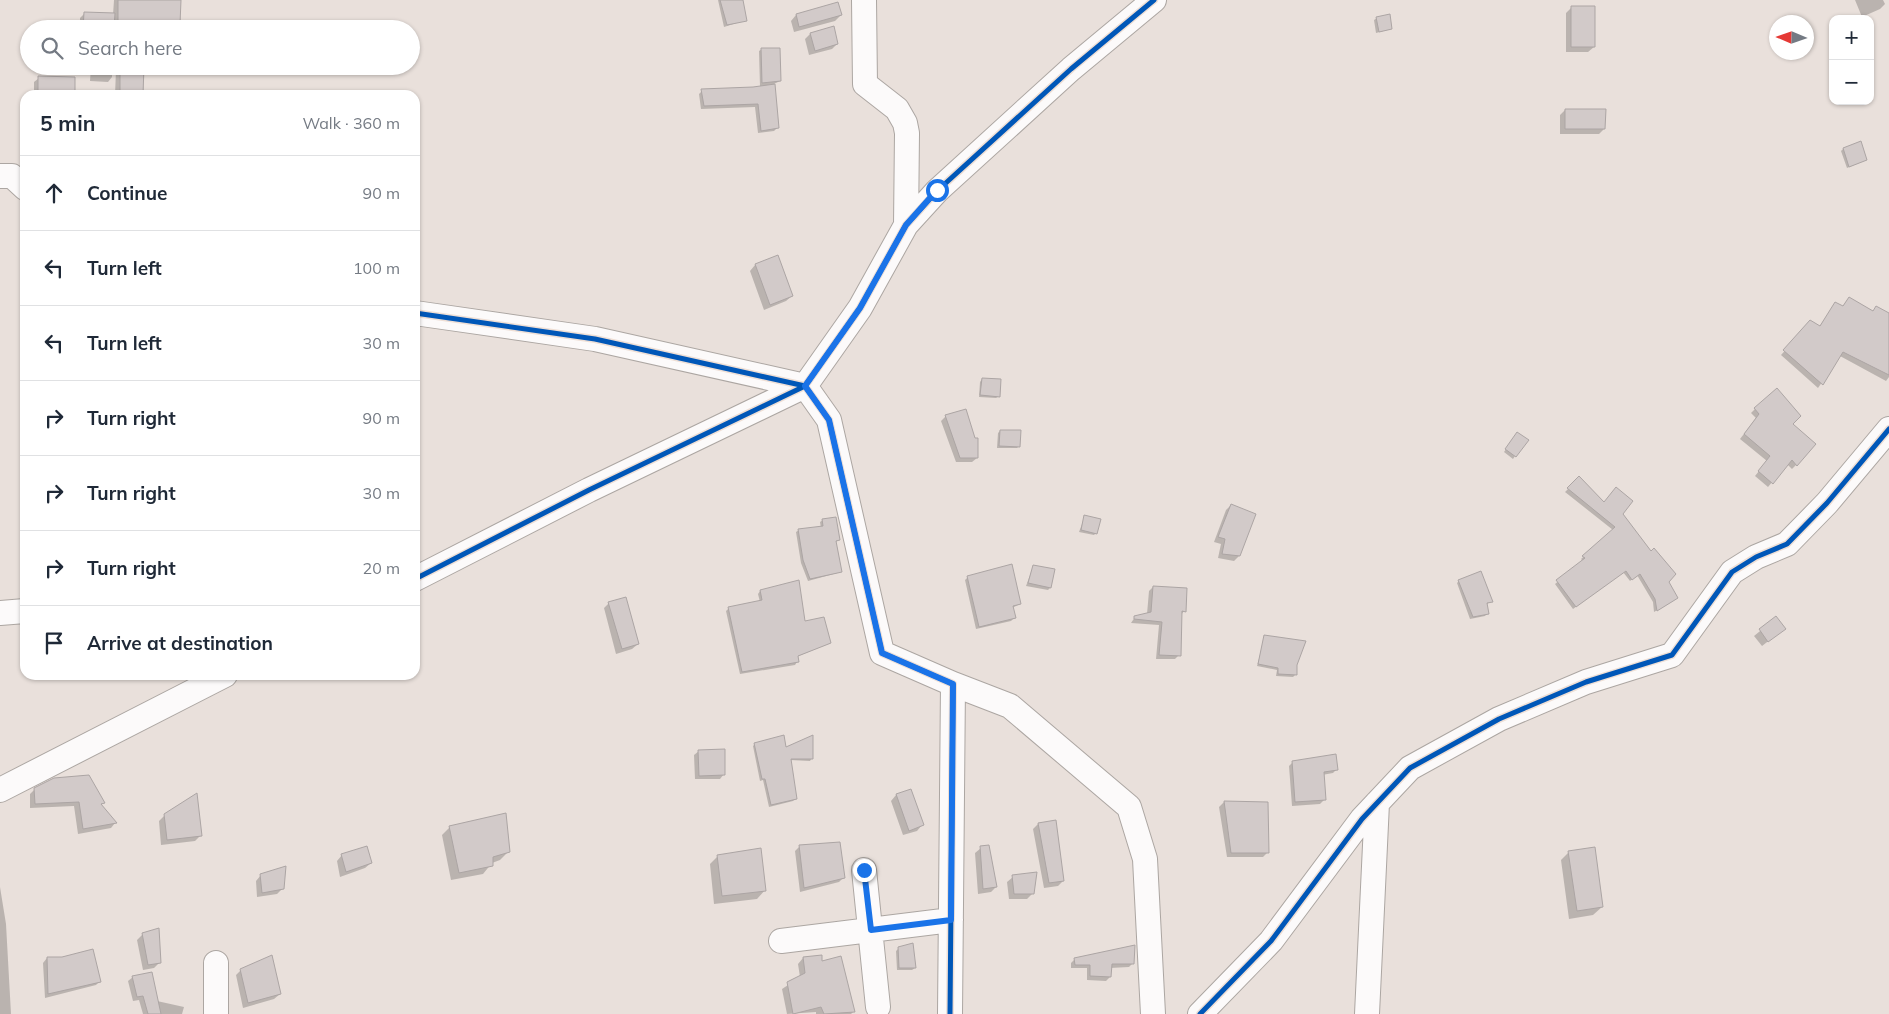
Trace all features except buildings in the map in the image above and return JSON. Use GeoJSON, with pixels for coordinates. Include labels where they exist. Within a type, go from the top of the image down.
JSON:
{"type":"FeatureCollection","features":[{"type":"Feature","properties":{"kind":"street"},"geometry":{"type":"LineString","coordinates":[[864,0],[865,84],[897,109],[907,133],[906,225]]}},
{"type":"Feature","properties":{"kind":"street"},"geometry":{"type":"LineString","coordinates":[[420,576],[589,490],[805,386],[860,308],[906,225],[944,184],[1071,69],[1154,0]]}},
{"type":"Feature","properties":{"kind":"street"},"geometry":{"type":"LineString","coordinates":[[0,176],[12,176],[20,183]]}},
{"type":"Feature","properties":{"kind":"street"},"geometry":{"type":"LineString","coordinates":[[420,314],[595,339],[805,386],[829,420],[882,653],[1010,706],[1129,807],[1145,859],[1153,1014]]}},
{"type":"Feature","properties":{"kind":"street"},"geometry":{"type":"LineString","coordinates":[[1200,1014],[1271,941],[1362,819],[1410,768],[1499,719],[1586,682],[1672,655],[1732,572],[1756,557],[1787,544],[1827,503],[1889,429]]}},
{"type":"Feature","properties":{"kind":"street"},"geometry":{"type":"LineString","coordinates":[[0,613],[20,611]]}},
{"type":"Feature","properties":{"kind":"street"},"geometry":{"type":"LineString","coordinates":[[0,790],[215,680]]}},
{"type":"Feature","properties":{"kind":"street"},"geometry":{"type":"LineString","coordinates":[[950,1014],[953,684]]}},
{"type":"Feature","properties":{"kind":"street"},"geometry":{"type":"LineString","coordinates":[[1367,1014],[1377,803]]}},
{"type":"Feature","properties":{"kind":"street"},"geometry":{"type":"LineString","coordinates":[[864,870],[878,1007]]}},
{"type":"Feature","properties":{"kind":"street"},"geometry":{"type":"LineString","coordinates":[[781,941],[951,920]]}},
{"type":"Feature","properties":{"kind":"street"},"geometry":{"type":"LineString","coordinates":[[216,964],[216,1014]]}},
{"type":"Feature","properties":{"kind":"cycle path"},"geometry":{"type":"LineString","coordinates":[[420,576],[589,490],[805,386],[860,308],[906,225],[937,191],[1071,69],[1154,0]]}},
{"type":"Feature","properties":{"kind":"cycle path"},"geometry":{"type":"LineString","coordinates":[[420,314],[595,339],[805,386],[829,420],[882,653],[953,684],[950,1014]]}},
{"type":"Feature","properties":{"kind":"cycle path"},"geometry":{"type":"LineString","coordinates":[[1200,1014],[1271,941],[1362,819],[1410,768],[1499,719],[1586,682],[1672,655],[1732,572],[1756,557],[1787,544],[1827,503],[1889,429]]}},
{"type":"Feature","properties":{"kind":"route"},"geometry":{"type":"LineString","coordinates":[[864,870],[871,930],[951,920],[953,684],[882,653],[829,420],[805,386],[860,308],[906,225],[937,190]]}}]}
